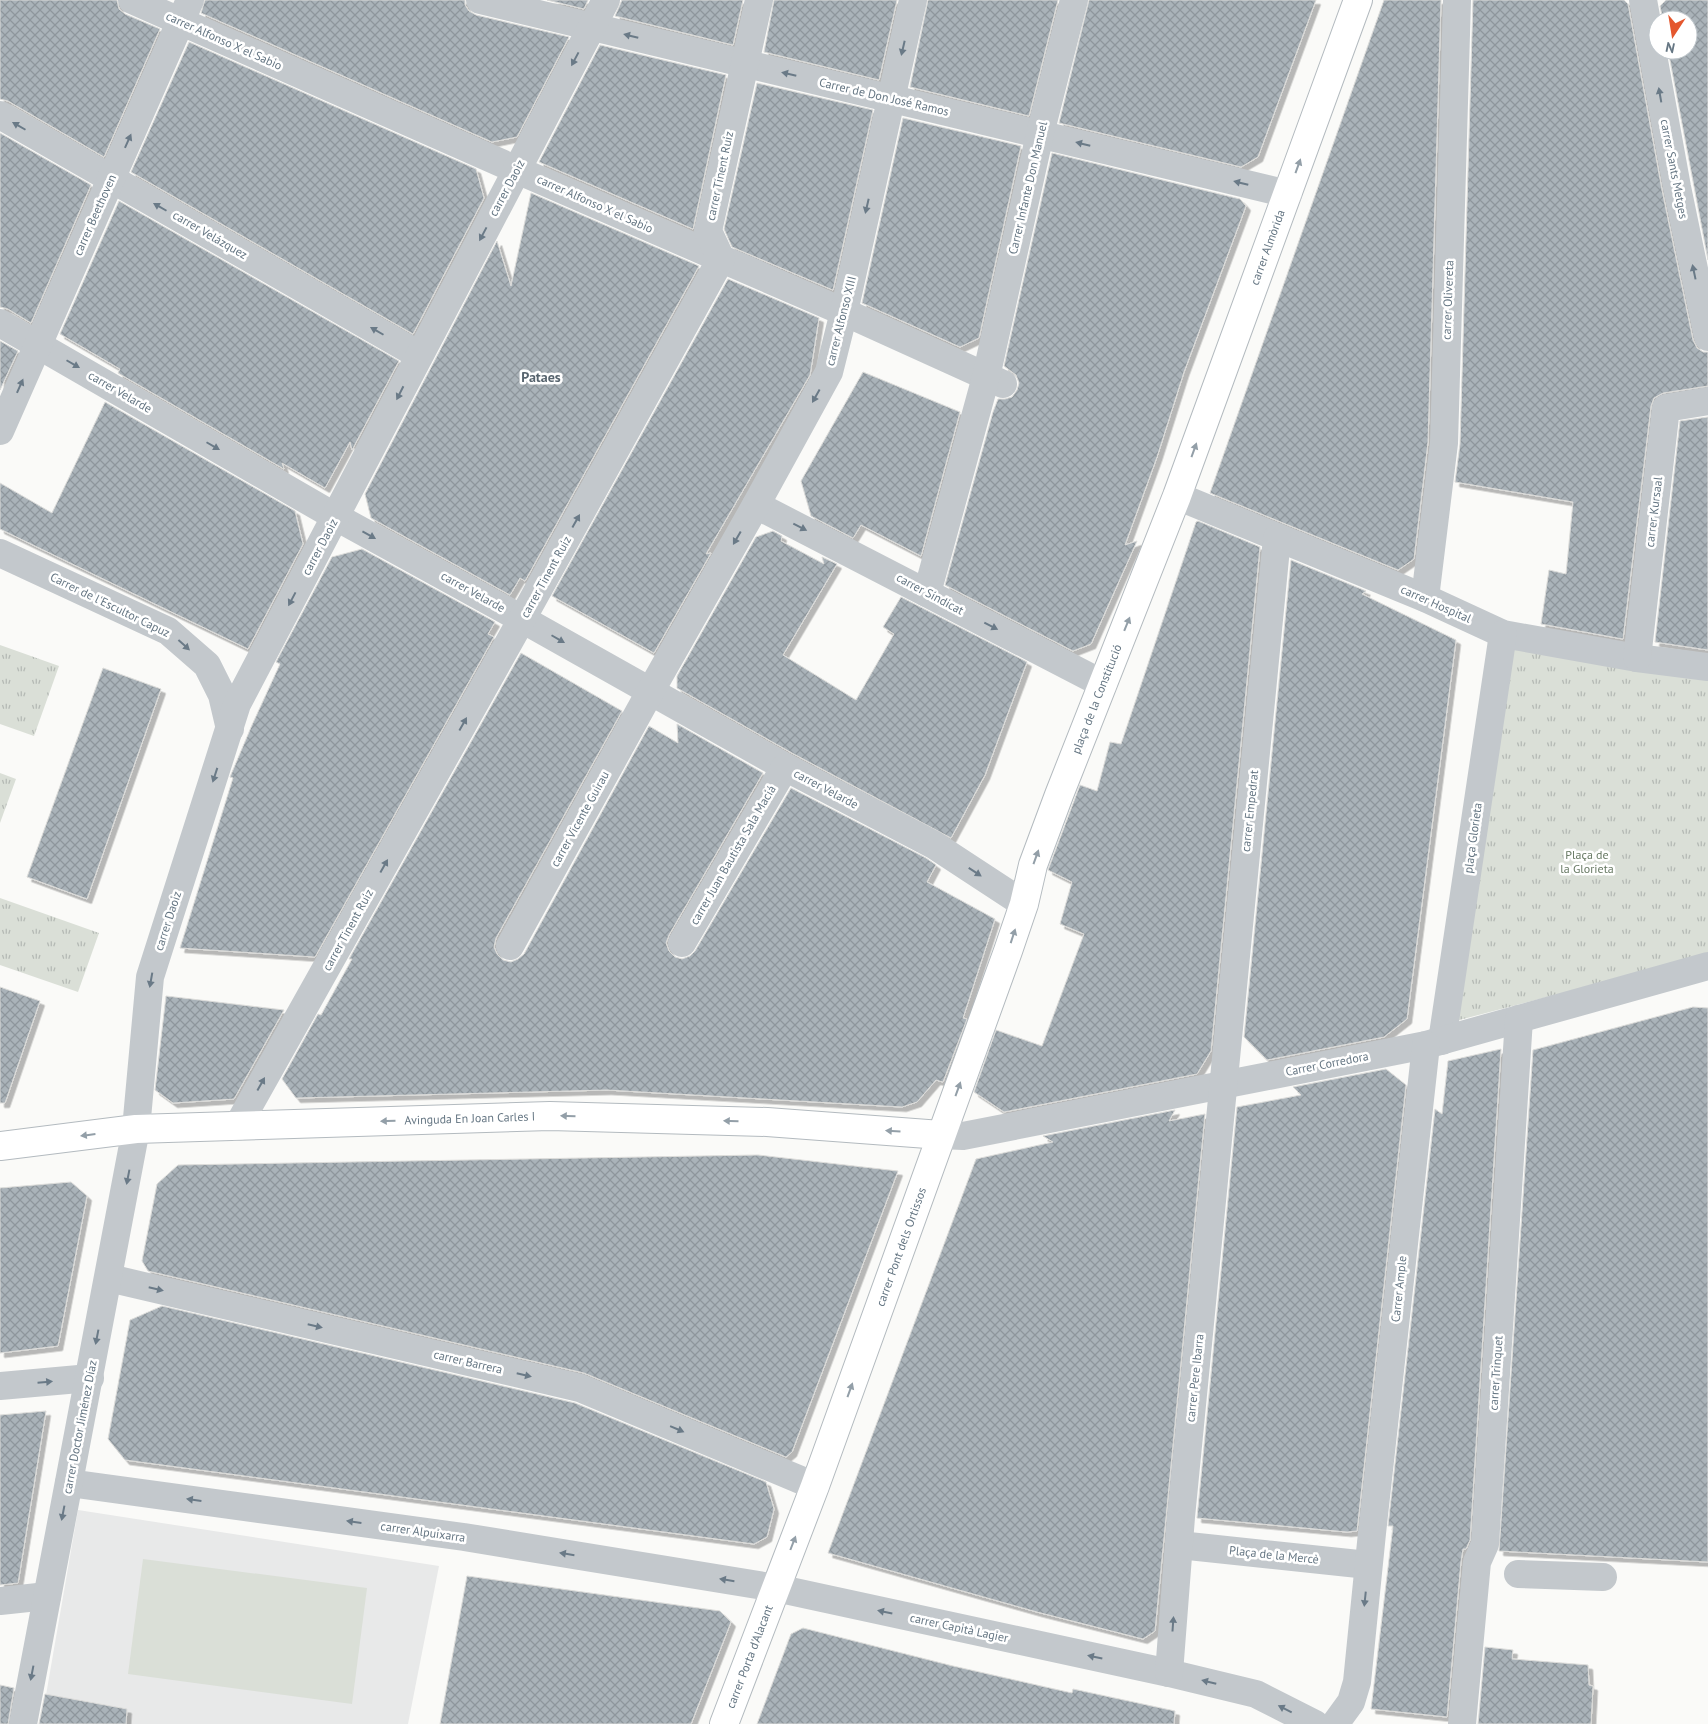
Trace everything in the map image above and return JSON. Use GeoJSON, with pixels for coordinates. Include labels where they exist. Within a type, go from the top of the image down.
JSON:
{"type":"FeatureCollection","features":[{"type":"Feature","properties":{"kind":"street","name":"carrer Alfonso X el Sabio"},"geometry":{"type":"LineString","coordinates":[[132,0],[185,11],[517,170],[844,312],[994,380]]}},
{"type":"Feature","properties":{"kind":"street","name":"Carrer de Don José Ramos"},"geometry":{"type":"LineString","coordinates":[[480,0],[1288,194]]}},
{"type":"Feature","properties":{"kind":"street","name":"carrer Daoiz"},"geometry":{"type":"LineString","coordinates":[[136,1129],[150,977],[237,704],[606,0]]}},
{"type":"Feature","properties":{"kind":"street","name":"carrer Tinent Ruiz"},"geometry":{"type":"LineString","coordinates":[[238,1126],[721,260],[708,231],[759,0]]}},
{"type":"Feature","properties":{"kind":"street","name":"carrer Alfonso XIII"},"geometry":{"type":"LineString","coordinates":[[650,692],[829,372],[913,0]]}},
{"type":"Feature","properties":{"kind":"street","name":"Carrer Infante Don Manuel"},"geometry":{"type":"LineString","coordinates":[[927,593],[994,380],[1040,134],[1074,0]]}},
{"type":"Feature","properties":{"kind":"street","name":"carrer Almòrida"},"geometry":{"type":"LineString","coordinates":[[1177,496],[1358,0]]}},
{"type":"Feature","properties":{"kind":"street","name":"carrer Olivereta"},"geometry":{"type":"LineString","coordinates":[[1425,598],[1444,444],[1457,0]]}},
{"type":"Feature","properties":{"kind":"street","name":"carrer Sants Metges"},"geometry":{"type":"LineString","coordinates":[[1643,0],[1677,187],[1708,337]]}},
{"type":"Feature","properties":{"kind":"street","name":"carrer Beethoven"},"geometry":{"type":"LineString","coordinates":[[0,431],[185,11]]}},
{"type":"Feature","properties":{"kind":"street","name":"carrer Velázquez"},"geometry":{"type":"LineString","coordinates":[[0,115],[419,355]]}},
{"type":"Feature","properties":{"kind":"street","name":"carrer Velarde"},"geometry":{"type":"LineString","coordinates":[[0,323],[336,517],[785,767],[934,845],[1024,904]]}},
{"type":"Feature","properties":{"kind":"street","name":"carrer Kursaal"},"geometry":{"type":"LineString","coordinates":[[1637,658],[1666,408],[1708,401]]}},
{"type":"Feature","properties":{"kind":"street","name":"carrer Hospital"},"geometry":{"type":"LineString","coordinates":[[1177,496],[1425,598],[1503,634],[1637,658],[1708,668]]}},
{"type":"Feature","properties":{"kind":"street","name":"plaça de la Constitució"},"geometry":{"type":"LineString","coordinates":[[1024,904],[1033,864],[1177,496]]}},
{"type":"Feature","properties":{"kind":"street","name":"carrer Sindicat"},"geometry":{"type":"LineString","coordinates":[[756,505],[1103,684]]}},
{"type":"Feature","properties":{"kind":"street","name":"carrer Empedrat"},"geometry":{"type":"LineString","coordinates":[[1224,1084],[1277,538]]}},
{"type":"Feature","properties":{"kind":"street","name":"Carrer de l'Escultor Capuz"},"geometry":{"type":"LineString","coordinates":[[0,553],[168,631],[206,666],[222,695],[230,729]]}},
{"type":"Feature","properties":{"kind":"street","name":"plaça Glorieta"},"geometry":{"type":"LineString","coordinates":[[1434,1043],[1503,634]]}},
{"type":"Feature","properties":{"kind":"street","name":"carrer Vicente Guirau"},"geometry":{"type":"LineString","coordinates":[[510,946],[650,692]]}},
{"type":"Feature","properties":{"kind":"street","name":"carrer Juan Bautista Sala Maciá"},"geometry":{"type":"LineString","coordinates":[[682,943],[785,767]]}},
{"type":"Feature","properties":{"kind":"street","name":"carrer Pont dels Ortissos"},"geometry":{"type":"LineString","coordinates":[[776,1588],[815,1486],[1024,904]]}},
{"type":"Feature","properties":{"kind":"street","name":"Carrer Corredora"},"geometry":{"type":"LineString","coordinates":[[941,1135],[963,1136],[1434,1043],[1708,966]]}},
{"type":"Feature","properties":{"kind":"street","name":"carrer Trinquet"},"geometry":{"type":"LineString","coordinates":[[1462,1724],[1496,1573],[1477,1562],[1484,1544],[1519,1019]]}},
{"type":"Feature","properties":{"kind":"street","name":"Carrer Ample"},"geometry":{"type":"LineString","coordinates":[[1368,1565],[1434,1043]]}},
{"type":"Feature","properties":{"kind":"street","name":"carrer Pere Ibarra"},"geometry":{"type":"LineString","coordinates":[[1169,1673],[1179,1545],[1224,1084]]}},
{"type":"Feature","properties":{"kind":"street","name":"Avinguda En Joan Carles I"},"geometry":{"type":"LineString","coordinates":[[0,1146],[136,1129],[550,1116],[767,1122],[941,1135]]}},
{"type":"Feature","properties":{"kind":"street","name":"carrer Doctor Jiménez Díaz"},"geometry":{"type":"LineString","coordinates":[[22,1724],[90,1378],[136,1129]]}},
{"type":"Feature","properties":{"kind":"street","name":"carrer Barrera"},"geometry":{"type":"LineString","coordinates":[[109,1278],[580,1388],[815,1486]]}},
{"type":"Feature","properties":{"kind":"street"},"geometry":{"type":"LineString","coordinates":[[0,1386],[90,1378]]}},
{"type":"Feature","properties":{"kind":"street","name":"carrer Alpuixarra"},"geometry":{"type":"LineString","coordinates":[[69,1482],[464,1537],[776,1588]]}},
{"type":"Feature","properties":{"kind":"street","name":"Plaça de la Mercè"},"geometry":{"type":"LineString","coordinates":[[1179,1545],[1368,1565]]}},
{"type":"Feature","properties":{"kind":"street"},"geometry":{"type":"LineString","coordinates":[[1335,1724],[1351,1702],[1357,1682],[1368,1565]]}},
{"type":"Feature","properties":{"kind":"street"},"geometry":{"type":"LineString","coordinates":[[1496,1573],[1602,1577]]}},
{"type":"Feature","properties":{"kind":"street","name":"carrer Capità Lagier"},"geometry":{"type":"LineString","coordinates":[[776,1588],[1169,1673]]}},
{"type":"Feature","properties":{"kind":"street","name":"carrer Porta d'Alacant"},"geometry":{"type":"LineString","coordinates":[[724,1724],[776,1588]]}},
{"type":"Feature","properties":{"kind":"street"},"geometry":{"type":"LineString","coordinates":[[0,1601],[47,1596]]}},
{"type":"Feature","properties":{"kind":"street"},"geometry":{"type":"LineString","coordinates":[[1169,1673],[1256,1694],[1315,1724]]}},
{"type":"Feature","properties":{"kind":"shaded area"},"geometry":{"type":"Polygon","coordinates":[[[78,1510],[439,1566],[408,1724],[41,1724],[78,1510]]]}},
{"type":"Feature","properties":{"kind":"green space","name":"Plaça de la Glorieta"},"geometry":{"type":"Polygon","coordinates":[[[1496,639],[1708,675],[1708,955],[1444,1024],[1496,639]]]}},
{"type":"Feature","properties":{"kind":"green space"},"geometry":{"type":"Polygon","coordinates":[[[0,645],[59,666],[34,736],[0,724],[0,645]]]}},
{"type":"Feature","properties":{"kind":"green space"},"geometry":{"type":"Polygon","coordinates":[[[0,773],[16,779],[0,823],[0,773]]]}},
{"type":"Feature","properties":{"kind":"green space"},"geometry":{"type":"Polygon","coordinates":[[[0,898],[99,933],[78,992],[0,965],[0,898]]]}},
{"type":"Feature","properties":{"kind":"green space"},"geometry":{"type":"Polygon","coordinates":[[[143,1559],[367,1588],[352,1704],[128,1674],[143,1559]]]}},
{"type":"Feature","properties":{"kind":"building"},"geometry":{"type":"Polygon","coordinates":[[[0,0],[117,0],[119,9],[125,14],[160,29],[104,157],[8,101],[0,99],[0,0]]]}},
{"type":"Feature","properties":{"kind":"building"},"geometry":{"type":"Polygon","coordinates":[[[205,0],[465,0],[465,5],[469,11],[476,15],[569,37],[517,137],[492,142],[201,13],[205,0]]]}},
{"type":"Feature","properties":{"kind":"building"},"geometry":{"type":"Polygon","coordinates":[[[547,0],[588,0],[584,9],[547,0]]]}},
{"type":"Feature","properties":{"kind":"building"},"geometry":{"type":"Polygon","coordinates":[[[622,0],[743,0],[733,45],[615,16],[622,0]]]}},
{"type":"Feature","properties":{"kind":"building"},"geometry":{"type":"Polygon","coordinates":[[[774,0],[897,0],[879,80],[764,52],[774,0]]]}},
{"type":"Feature","properties":{"kind":"building"},"geometry":{"type":"Polygon","coordinates":[[[928,0],[1058,0],[1029,116],[910,87],[928,0]]]}},
{"type":"Feature","properties":{"kind":"building"},"geometry":{"type":"Polygon","coordinates":[[[1089,0],[1316,0],[1258,157],[1241,167],[1059,123],[1089,0]]]}},
{"type":"Feature","properties":{"kind":"building"},"geometry":{"type":"Polygon","coordinates":[[[1384,0],[1441,0],[1428,442],[1414,559],[1398,570],[1210,493],[1384,0]]]}},
{"type":"Feature","properties":{"kind":"building"},"geometry":{"type":"Polygon","coordinates":[[[1473,0],[1624,0],[1628,4],[1662,190],[1693,340],[1697,348],[1703,352],[1708,352],[1708,386],[1663,393],[1654,398],[1651,406],[1623,639],[1541,624],[1549,570],[1566,574],[1573,502],[1455,482],[1460,444],[1473,0]]]}},
{"type":"Feature","properties":{"kind":"building"},"geometry":{"type":"Polygon","coordinates":[[[1666,0],[1708,0],[1708,260],[1670,60],[1698,60],[1698,10],[1661,10],[1660,6],[1666,0]]]}},
{"type":"Feature","properties":{"kind":"building"},"geometry":{"type":"Polygon","coordinates":[[[189,42],[476,169],[484,198],[413,334],[131,172],[189,42]]]}},
{"type":"Feature","properties":{"kind":"building"},"geometry":{"type":"Polygon","coordinates":[[[600,45],[726,75],[693,229],[539,162],[600,45]]]}},
{"type":"Feature","properties":{"kind":"building"},"geometry":{"type":"Polygon","coordinates":[[[757,83],[873,110],[833,290],[732,247],[724,229],[757,83]]]}},
{"type":"Feature","properties":{"kind":"building"},"geometry":{"type":"Polygon","coordinates":[[[903,118],[1021,146],[979,338],[960,347],[862,303],[903,118]]]}},
{"type":"Feature","properties":{"kind":"building"},"geometry":{"type":"Polygon","coordinates":[[[0,133],[91,185],[31,323],[8,309],[0,307],[0,133]]]}},
{"type":"Feature","properties":{"kind":"building"},"geometry":{"type":"Polygon","coordinates":[[[1052,153],[1240,199],[1246,206],[1184,372],[1157,457],[1125,545],[1137,541],[1091,644],[1073,651],[945,585],[993,412],[998,399],[1012,397],[1019,383],[1016,375],[1004,366],[1052,153]]]}},
{"type":"Feature","properties":{"kind":"building"},"geometry":{"type":"Polygon","coordinates":[[[531,193],[699,266],[525,581],[520,578],[510,595],[371,518],[365,494],[497,241],[511,286],[531,193]]]}},
{"type":"Feature","properties":{"kind":"building"},"geometry":{"type":"Polygon","coordinates":[[[119,201],[399,361],[352,450],[350,442],[325,488],[282,463],[284,469],[118,373],[120,369],[60,334],[119,201]]]}},
{"type":"Feature","properties":{"kind":"building"},"geometry":{"type":"Polygon","coordinates":[[[728,279],[819,318],[810,375],[706,554],[711,553],[654,653],[552,596],[728,279]]]}},
{"type":"Feature","properties":{"kind":"building"},"geometry":{"type":"Polygon","coordinates":[[[0,341],[18,351],[0,390],[0,341]]]}},
{"type":"Feature","properties":{"kind":"building"},"geometry":{"type":"Polygon","coordinates":[[[863,372],[960,412],[921,556],[861,525],[853,538],[811,516],[801,481],[863,372]]]}},
{"type":"Feature","properties":{"kind":"building"},"geometry":{"type":"Polygon","coordinates":[[[105,402],[295,511],[303,544],[248,649],[0,529],[0,483],[52,513],[105,402]]]}},
{"type":"Feature","properties":{"kind":"building"},"geometry":{"type":"Polygon","coordinates":[[[1708,417],[1708,650],[1655,642],[1680,421],[1708,417]]]}},
{"type":"Feature","properties":{"kind":"building"},"geometry":{"type":"Polygon","coordinates":[[[1198,521],[1260,547],[1211,1051],[1197,1074],[1004,1112],[974,1092],[996,1030],[1042,1046],[1084,934],[1060,924],[1072,882],[1048,870],[1080,785],[1097,791],[1110,742],[1121,744],[1196,522],[1198,521]]]}},
{"type":"Feature","properties":{"kind":"building"},"geometry":{"type":"Polygon","coordinates":[[[773,531],[782,536],[781,541],[824,564],[822,557],[837,564],[783,655],[856,700],[894,634],[883,627],[901,597],[1027,662],[985,775],[951,838],[792,753],[677,688],[677,676],[756,537],[773,531]]]}},
{"type":"Feature","properties":{"kind":"building"},"geometry":{"type":"Polygon","coordinates":[[[362,549],[495,622],[488,634],[494,637],[315,957],[180,948],[233,778],[230,777],[280,664],[276,662],[332,557],[362,549]]]}},
{"type":"Feature","properties":{"kind":"building"},"geometry":{"type":"Polygon","coordinates":[[[1291,560],[1366,591],[1362,594],[1456,640],[1407,1019],[1384,1037],[1267,1060],[1244,1037],[1291,560]]]}},
{"type":"Feature","properties":{"kind":"building"},"geometry":{"type":"Polygon","coordinates":[[[521,653],[622,711],[496,938],[494,947],[497,954],[503,960],[511,962],[524,954],[649,726],[678,743],[677,724],[763,773],[669,935],[666,943],[669,951],[675,957],[682,959],[690,956],[695,951],[791,788],[926,858],[936,865],[927,882],[995,919],[963,1018],[967,1019],[943,1082],[936,1080],[917,1102],[902,1107],[607,1090],[296,1098],[282,1079],[318,1014],[321,1015],[352,959],[349,959],[521,653]]]}},
{"type":"Feature","properties":{"kind":"building"},"geometry":{"type":"Polygon","coordinates":[[[103,668],[161,689],[87,899],[27,877],[103,668]]]}},
{"type":"Feature","properties":{"kind":"building"},"geometry":{"type":"Polygon","coordinates":[[[0,987],[40,1001],[5,1103],[0,1103],[0,987]]]}},
{"type":"Feature","properties":{"kind":"building"},"geometry":{"type":"Polygon","coordinates":[[[166,996],[284,1010],[234,1099],[173,1103],[155,1090],[166,996]]]}},
{"type":"Feature","properties":{"kind":"building"},"geometry":{"type":"Polygon","coordinates":[[[1693,1007],[1708,1008],[1708,1562],[1499,1551],[1533,1050],[1693,1007]]]}},
{"type":"Feature","properties":{"kind":"building"},"geometry":{"type":"Polygon","coordinates":[[[1501,1049],[1470,1540],[1466,1549],[1463,1549],[1461,1561],[1447,1717],[1371,1709],[1393,1526],[1388,1526],[1435,1109],[1442,1114],[1448,1061],[1501,1049]]]}},
{"type":"Feature","properties":{"kind":"building"},"geometry":{"type":"Polygon","coordinates":[[[1386,1069],[1406,1085],[1357,1531],[1347,1532],[1197,1518],[1237,1107],[1301,1095],[1293,1087],[1386,1069]]]}},
{"type":"Feature","properties":{"kind":"building"},"geometry":{"type":"Polygon","coordinates":[[[1175,1110],[1169,1121],[1205,1114],[1155,1631],[1143,1639],[1037,1612],[828,1553],[976,1159],[1053,1142],[1043,1136],[1175,1110]]]}},
{"type":"Feature","properties":{"kind":"building"},"geometry":{"type":"Polygon","coordinates":[[[758,1155],[898,1171],[792,1452],[786,1457],[584,1373],[148,1271],[142,1261],[157,1184],[178,1165],[758,1155]]]}},
{"type":"Feature","properties":{"kind":"building"},"geometry":{"type":"Polygon","coordinates":[[[71,1182],[87,1196],[58,1346],[0,1353],[0,1188],[71,1182]]]}},
{"type":"Feature","properties":{"kind":"building"},"geometry":{"type":"Polygon","coordinates":[[[162,1306],[575,1403],[766,1482],[774,1509],[767,1537],[754,1544],[125,1460],[108,1439],[130,1320],[162,1306]]]}},
{"type":"Feature","properties":{"kind":"building"},"geometry":{"type":"Polygon","coordinates":[[[46,1411],[18,1583],[0,1585],[0,1415],[46,1411]]]}},
{"type":"Feature","properties":{"kind":"building"},"geometry":{"type":"Polygon","coordinates":[[[467,1576],[720,1611],[731,1622],[691,1724],[440,1724],[467,1576]]]}},
{"type":"Feature","properties":{"kind":"building"},"geometry":{"type":"Polygon","coordinates":[[[803,1628],[953,1666],[1072,1693],[1073,1689],[1175,1711],[1174,1724],[757,1724],[791,1634],[803,1628]]]}},
{"type":"Feature","properties":{"kind":"building"},"geometry":{"type":"Polygon","coordinates":[[[1485,1647],[1513,1650],[1512,1659],[1588,1665],[1589,1685],[1593,1686],[1591,1724],[1478,1724],[1485,1647]]]}},
{"type":"Feature","properties":{"kind":"building"},"geometry":{"type":"Polygon","coordinates":[[[0,1685],[14,1688],[8,1724],[0,1724],[0,1685]]]}},
{"type":"Feature","properties":{"kind":"building"},"geometry":{"type":"Polygon","coordinates":[[[45,1694],[127,1709],[126,1724],[39,1724],[45,1694]]]}},
{"type":"Feature","properties":{"kind":"district","name":"Pataes"},"geometry":{"type":"Point","coordinates":[541,377]}}]}
